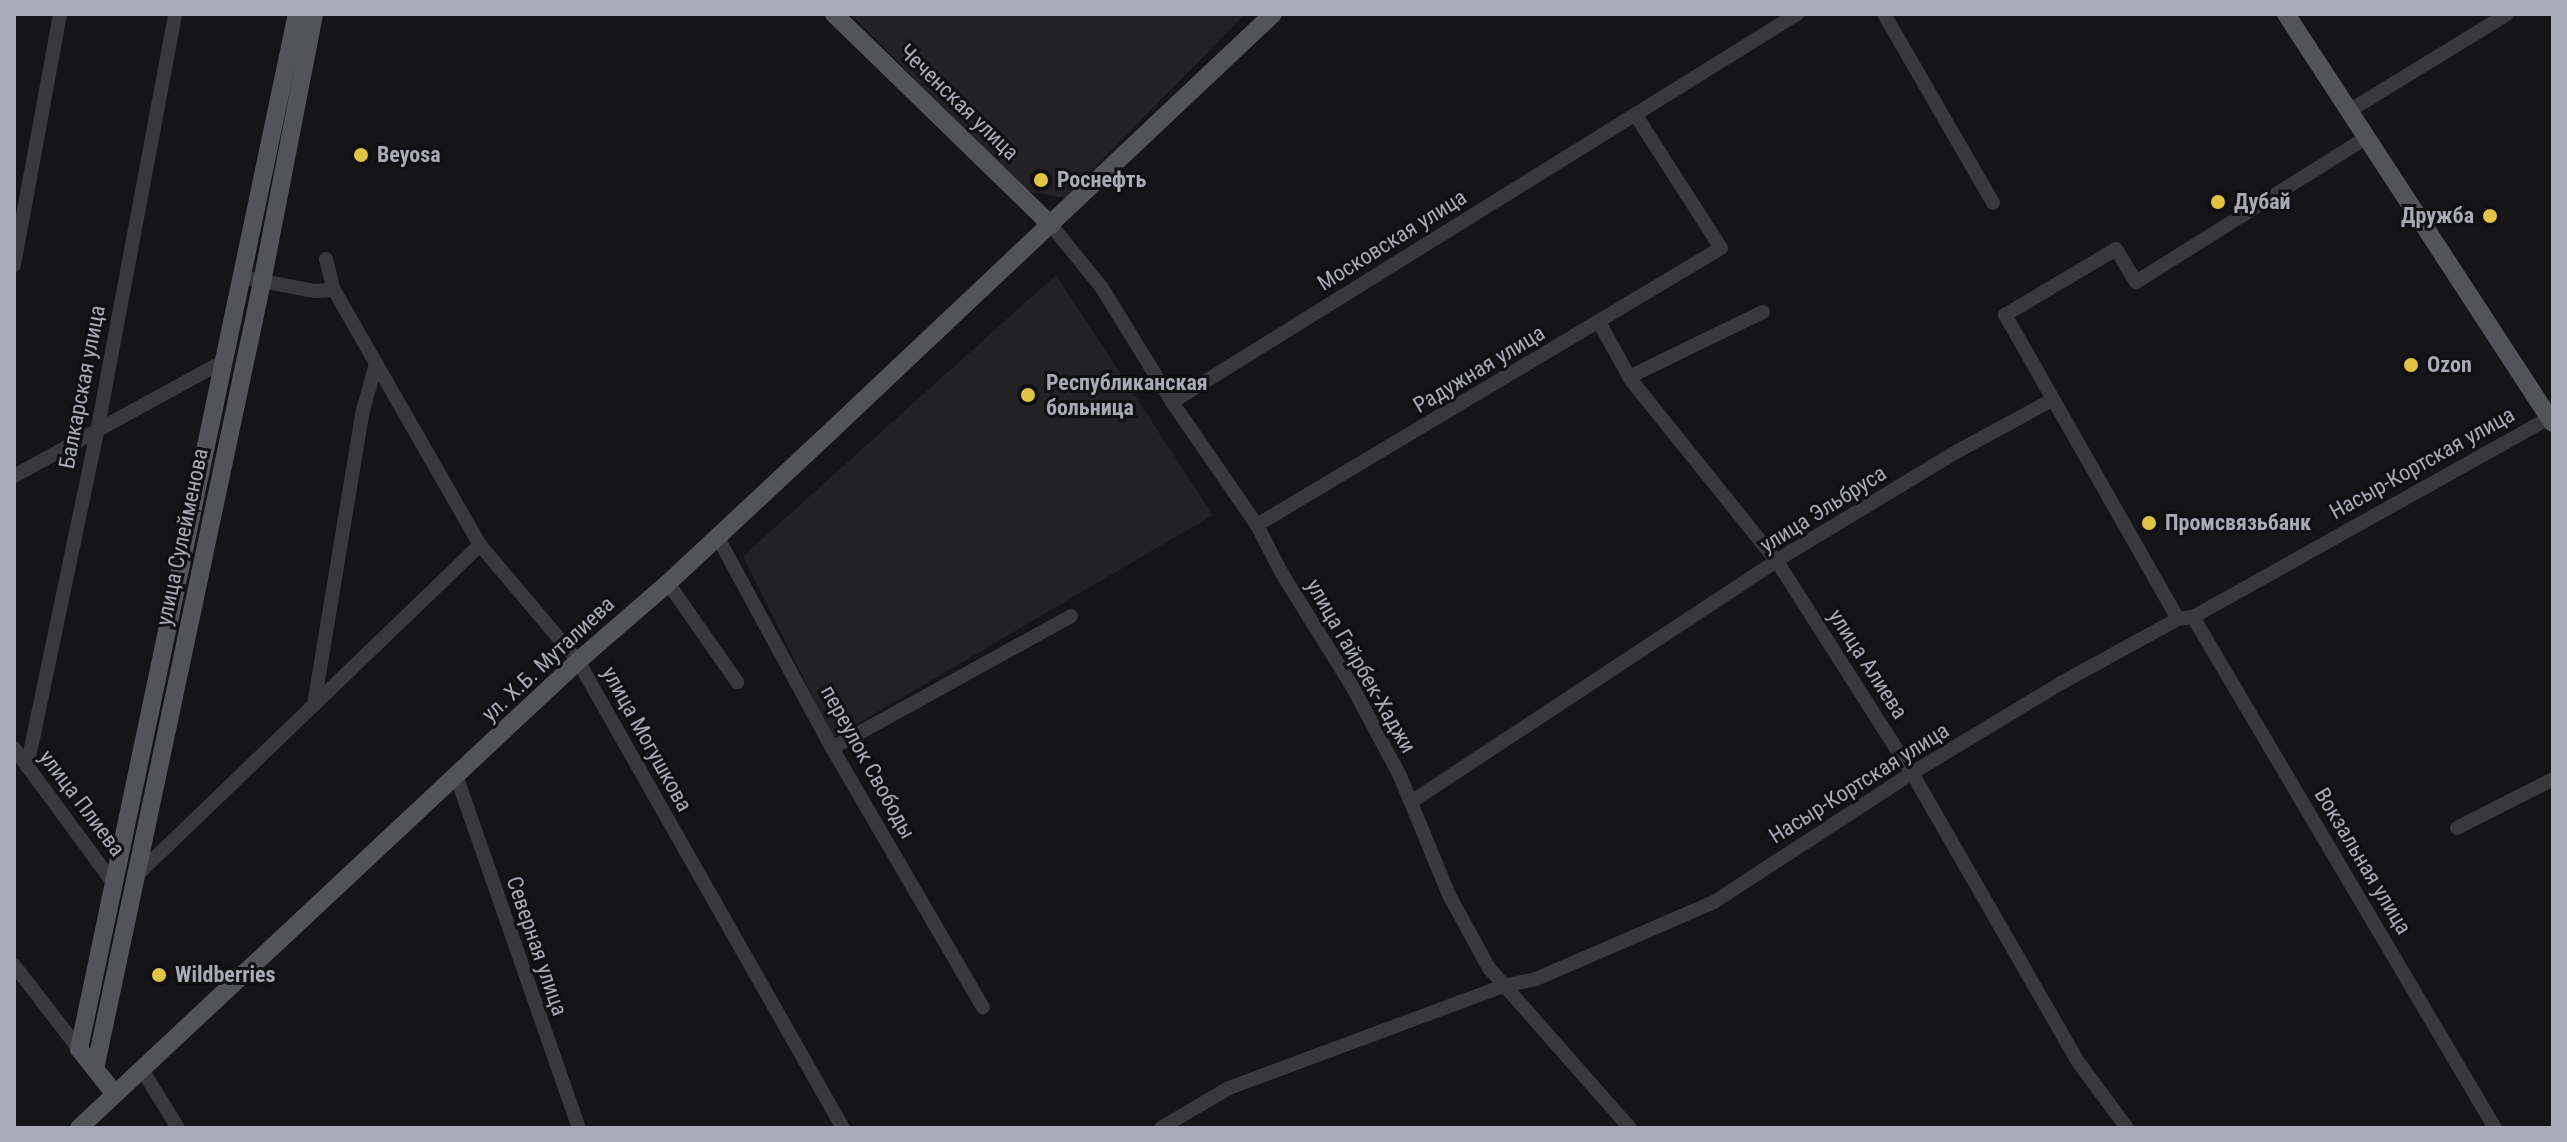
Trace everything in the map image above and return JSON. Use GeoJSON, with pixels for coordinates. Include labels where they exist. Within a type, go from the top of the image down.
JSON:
{"type":"FeatureCollection","features":[{"type":"Feature","properties":{"kind":"main road","name":"улица Сулейменова"},"geometry":{"type":"LineString","coordinates":[[79,1049],[297,14]]}},
{"type":"Feature","properties":{"kind":"main road","name":"улица Сулейменова"},"geometry":{"type":"LineString","coordinates":[[95,1069],[262,282],[314,14]]}},
{"type":"Feature","properties":{"kind":"main road","name":"Чеченская улица"},"geometry":{"type":"LineString","coordinates":[[834,14],[1051,225]]}},
{"type":"Feature","properties":{"kind":"main road","name":"ул. Х.Б. Муталиева"},"geometry":{"type":"LineString","coordinates":[[79,1128],[457,778],[578,661],[668,583],[1273,14]]}},
{"type":"Feature","properties":{"kind":"main road"},"geometry":{"type":"LineString","coordinates":[[2286,14],[2552,419]]}},
{"type":"Feature","properties":{"kind":"main road"},"geometry":{"type":"LineString","coordinates":[[79,1049],[115,1094]]}},
{"type":"Feature","properties":{"kind":"street"},"geometry":{"type":"LineString","coordinates":[[14,265],[60,14]]}},
{"type":"Feature","properties":{"kind":"street","name":"Балкарская улица"},"geometry":{"type":"LineString","coordinates":[[27,767],[97,432],[175,14]]}},
{"type":"Feature","properties":{"kind":"street","name":"Московская улица"},"geometry":{"type":"LineString","coordinates":[[1172,402],[1797,14]]}},
{"type":"Feature","properties":{"kind":"street"},"geometry":{"type":"LineString","coordinates":[[1884,14],[1993,203]]}},
{"type":"Feature","properties":{"kind":"street"},"geometry":{"type":"LineString","coordinates":[[2349,111],[2507,14]]}},
{"type":"Feature","properties":{"kind":"street","name":"Радужная улица"},"geometry":{"type":"LineString","coordinates":[[1257,525],[1721,248],[1635,114]]}},
{"type":"Feature","properties":{"kind":"street"},"geometry":{"type":"LineString","coordinates":[[2186,618],[2052,400],[2005,315],[2116,249],[2136,282],[2366,138]]}},
{"type":"Feature","properties":{"kind":"street","name":"улица Гайрбек-Хаджи"},"geometry":{"type":"LineString","coordinates":[[1051,225],[1102,288],[1172,402],[1257,525],[1281,572],[1352,686],[1411,802],[1449,895],[1489,968],[1630,1128]]}},
{"type":"Feature","properties":{"kind":"street","name":"улица Могушкова"},"geometry":{"type":"LineString","coordinates":[[326,259],[334,290],[480,545],[578,661],[843,1128]]}},
{"type":"Feature","properties":{"kind":"street"},"geometry":{"type":"LineString","coordinates":[[241,277],[314,291],[334,290]]}},
{"type":"Feature","properties":{"kind":"street"},"geometry":{"type":"LineString","coordinates":[[1629,377],[1763,312]]}},
{"type":"Feature","properties":{"kind":"street","name":"улица Алиева"},"geometry":{"type":"LineString","coordinates":[[1599,322],[1629,377],[1778,563],[1912,773],[2017,949],[2079,1063],[2127,1128]]}},
{"type":"Feature","properties":{"kind":"street"},"geometry":{"type":"LineString","coordinates":[[14,476],[224,361]]}},
{"type":"Feature","properties":{"kind":"street"},"geometry":{"type":"LineString","coordinates":[[314,705],[363,410],[376,364]]}},
{"type":"Feature","properties":{"kind":"street","name":"улица Эльбруса"},"geometry":{"type":"LineString","coordinates":[[1411,802],[1778,563],[1958,451],[2052,400]]}},
{"type":"Feature","properties":{"kind":"street","name":"Насыр-Кортская улица"},"geometry":{"type":"LineString","coordinates":[[1161,1128],[1229,1088],[1503,986],[1536,979],[1714,902],[1912,773],[2061,683],[2552,419]]}},
{"type":"Feature","properties":{"kind":"street","name":"переулок Свободы"},"geometry":{"type":"LineString","coordinates":[[717,536],[832,748],[983,1007]]}},
{"type":"Feature","properties":{"kind":"street"},"geometry":{"type":"LineString","coordinates":[[135,877],[480,545]]}},
{"type":"Feature","properties":{"kind":"street"},"geometry":{"type":"LineString","coordinates":[[668,583],[737,682]]}},
{"type":"Feature","properties":{"kind":"street"},"geometry":{"type":"LineString","coordinates":[[832,748],[1071,616]]}},
{"type":"Feature","properties":{"kind":"street","name":"Вокзальная улица"},"geometry":{"type":"LineString","coordinates":[[2186,618],[2495,1128]]}},
{"type":"Feature","properties":{"kind":"street","name":"улица Плиева"},"geometry":{"type":"LineString","coordinates":[[14,748],[114,884]]}},
{"type":"Feature","properties":{"kind":"street","name":"Северная улица"},"geometry":{"type":"LineString","coordinates":[[457,778],[579,1128]]}},
{"type":"Feature","properties":{"kind":"street"},"geometry":{"type":"LineString","coordinates":[[2457,828],[2553,779]]}},
{"type":"Feature","properties":{"kind":"street"},"geometry":{"type":"LineString","coordinates":[[14,965],[79,1049]]}},
{"type":"Feature","properties":{"kind":"street"},"geometry":{"type":"LineString","coordinates":[[14,994],[26,983]]}},
{"type":"Feature","properties":{"kind":"street"},"geometry":{"type":"LineString","coordinates":[[141,1068],[178,1128]]}},
{"type":"Feature","properties":{"kind":"shaded area"},"geometry":{"type":"Polygon","coordinates":[[[850,14],[1245,14],[1065,198],[1026,191],[850,14]]]}},
{"type":"Feature","properties":{"kind":"shaded area","name":"Республиканская больница"},"geometry":{"type":"Polygon","coordinates":[[[1056,275],[1213,515],[833,738],[743,556],[1056,275]]]}},
{"type":"Feature","properties":{"kind":"place","name":"Beyosa"},"geometry":{"type":"Point","coordinates":[361,155]}},
{"type":"Feature","properties":{"kind":"place","name":"Роснефть"},"geometry":{"type":"Point","coordinates":[1041,180]}},
{"type":"Feature","properties":{"kind":"place","name":"Дубай"},"geometry":{"type":"Point","coordinates":[2218,202]}},
{"type":"Feature","properties":{"kind":"place","name":"Дружба"},"geometry":{"type":"Point","coordinates":[2490,216]}},
{"type":"Feature","properties":{"kind":"place","name":"Ozon"},"geometry":{"type":"Point","coordinates":[2411,365]}},
{"type":"Feature","properties":{"kind":"place","name":"Республиканская больница"},"geometry":{"type":"Point","coordinates":[1028,395]}},
{"type":"Feature","properties":{"kind":"place","name":"Промсвязьбанк"},"geometry":{"type":"Point","coordinates":[2149,523]}},
{"type":"Feature","properties":{"kind":"place","name":"Wildberries"},"geometry":{"type":"Point","coordinates":[159,975]}}]}
